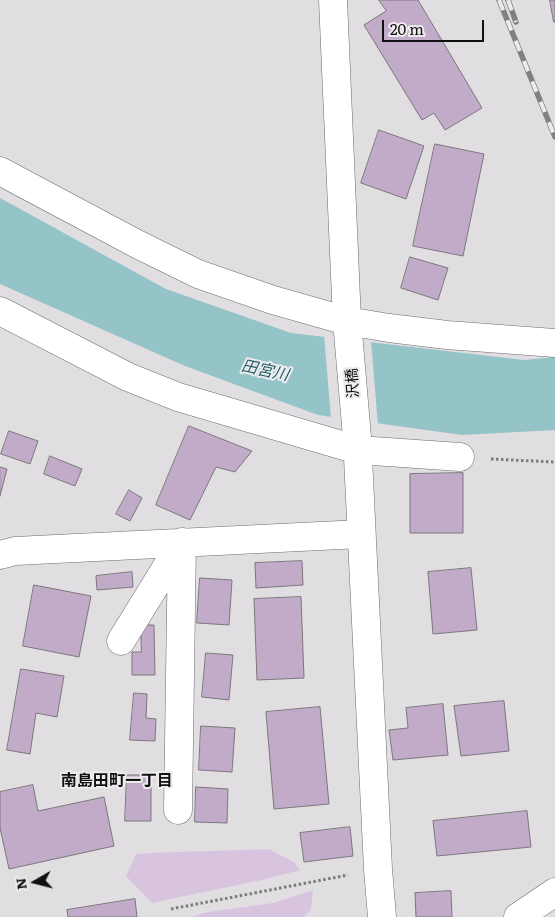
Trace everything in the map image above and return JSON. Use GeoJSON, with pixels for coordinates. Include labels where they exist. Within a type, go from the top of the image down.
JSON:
{"type":"FeatureCollection","features":[{"type":"Feature","properties":{"kind":"street","name":"沢橋"},"geometry":{"type":"LineString","coordinates":[[333,0],[348,325],[357,443],[378,870],[382,917]]}},
{"type":"Feature","properties":{"kind":"street"},"geometry":{"type":"LineString","coordinates":[[0,171],[137,244],[198,274],[348,325],[447,335],[555,342]]}},
{"type":"Feature","properties":{"kind":"street"},"geometry":{"type":"LineString","coordinates":[[0,311],[128,377],[178,397],[357,443],[460,457]]}},
{"type":"Feature","properties":{"kind":"street"},"geometry":{"type":"LineString","coordinates":[[0,555],[16,551],[361,534]]}},
{"type":"Feature","properties":{"kind":"street"},"geometry":{"type":"LineString","coordinates":[[121,641],[182,542]]}},
{"type":"Feature","properties":{"kind":"street"},"geometry":{"type":"LineString","coordinates":[[178,810],[182,542]]}},
{"type":"Feature","properties":{"kind":"street"},"geometry":{"type":"LineString","coordinates":[[518,917],[555,892]]}},
{"type":"Feature","properties":{"kind":"path"},"geometry":{"type":"LineString","coordinates":[[460,457],[555,462]]}},
{"type":"Feature","properties":{"kind":"path"},"geometry":{"type":"LineString","coordinates":[[171,909],[378,870]]}},
{"type":"Feature","properties":{"kind":"shaded area"},"geometry":{"type":"Polygon","coordinates":[[[269,849],[294,862],[300,870],[152,903],[126,876],[136,854],[269,849]]]}},
{"type":"Feature","properties":{"kind":"shaded area"},"geometry":{"type":"Polygon","coordinates":[[[313,890],[311,909],[304,917],[192,917],[202,913],[273,903],[313,890]]]}},
{"type":"Feature","properties":{"kind":"water","name":"田宮川"},"geometry":{"type":"Polygon","coordinates":[[[0,198],[166,289],[291,333],[524,360],[555,357],[555,430],[462,435],[318,415],[185,366],[0,284],[0,198]]]}},
{"type":"Feature","properties":{"kind":"pier"},"geometry":{"type":"Polygon","coordinates":[[[324,335],[371,340],[378,426],[331,419],[324,335]]]}},
{"type":"Feature","properties":{"kind":"building"},"geometry":{"type":"Polygon","coordinates":[[[379,0],[418,0],[482,108],[445,130],[434,113],[422,120],[364,25],[386,11],[379,0]]]}},
{"type":"Feature","properties":{"kind":"building"},"geometry":{"type":"Polygon","coordinates":[[[550,0],[555,0],[555,22],[554,22],[550,0]]]}},
{"type":"Feature","properties":{"kind":"building"},"geometry":{"type":"Polygon","coordinates":[[[379,130],[424,146],[406,199],[361,183],[379,130]]]}},
{"type":"Feature","properties":{"kind":"building"},"geometry":{"type":"Polygon","coordinates":[[[435,144],[484,154],[463,256],[413,246],[435,144]]]}},
{"type":"Feature","properties":{"kind":"building"},"geometry":{"type":"Polygon","coordinates":[[[410,257],[448,268],[438,300],[401,288],[410,257]]]}},
{"type":"Feature","properties":{"kind":"building"},"geometry":{"type":"Polygon","coordinates":[[[189,426],[252,451],[235,472],[216,467],[190,520],[156,505],[189,426]]]}},
{"type":"Feature","properties":{"kind":"building"},"geometry":{"type":"Polygon","coordinates":[[[9,431],[38,441],[30,464],[1,454],[9,431]]]}},
{"type":"Feature","properties":{"kind":"building"},"geometry":{"type":"Polygon","coordinates":[[[50,456],[82,469],[75,486],[44,474],[50,456]]]}},
{"type":"Feature","properties":{"kind":"building"},"geometry":{"type":"Polygon","coordinates":[[[0,467],[7,469],[0,496],[0,467]]]}},
{"type":"Feature","properties":{"kind":"building"},"geometry":{"type":"Polygon","coordinates":[[[463,473],[463,533],[410,533],[410,474],[463,473]]]}},
{"type":"Feature","properties":{"kind":"building"},"geometry":{"type":"Polygon","coordinates":[[[129,490],[142,498],[130,521],[116,514],[129,490]]]}},
{"type":"Feature","properties":{"kind":"building"},"geometry":{"type":"Polygon","coordinates":[[[302,561],[303,585],[256,588],[255,563],[302,561]]]}},
{"type":"Feature","properties":{"kind":"building"},"geometry":{"type":"Polygon","coordinates":[[[471,568],[477,630],[433,634],[428,572],[471,568]]]}},
{"type":"Feature","properties":{"kind":"building"},"geometry":{"type":"Polygon","coordinates":[[[132,572],[133,587],[97,590],[96,576],[132,572]]]}},
{"type":"Feature","properties":{"kind":"building"},"geometry":{"type":"Polygon","coordinates":[[[200,578],[232,580],[229,625],[197,623],[200,578]]]}},
{"type":"Feature","properties":{"kind":"building"},"geometry":{"type":"Polygon","coordinates":[[[34,585],[91,596],[79,657],[23,646],[34,585]]]}},
{"type":"Feature","properties":{"kind":"building"},"geometry":{"type":"Polygon","coordinates":[[[301,597],[304,678],[257,680],[254,599],[301,597]]]}},
{"type":"Feature","properties":{"kind":"building"},"geometry":{"type":"Polygon","coordinates":[[[141,625],[154,625],[155,675],[132,675],[132,652],[141,652],[141,625]]]}},
{"type":"Feature","properties":{"kind":"building"},"geometry":{"type":"Polygon","coordinates":[[[206,653],[233,655],[229,700],[202,697],[206,653]]]}},
{"type":"Feature","properties":{"kind":"building"},"geometry":{"type":"Polygon","coordinates":[[[21,669],[64,676],[57,717],[36,713],[30,754],[7,750],[21,669]]]}},
{"type":"Feature","properties":{"kind":"building"},"geometry":{"type":"Polygon","coordinates":[[[134,693],[147,694],[146,718],[156,719],[155,741],[130,740],[134,693]]]}},
{"type":"Feature","properties":{"kind":"building"},"geometry":{"type":"Polygon","coordinates":[[[504,701],[509,751],[461,756],[454,706],[504,701]]]}},
{"type":"Feature","properties":{"kind":"building"},"geometry":{"type":"Polygon","coordinates":[[[443,704],[448,755],[393,760],[389,730],[408,728],[406,708],[443,704]]]}},
{"type":"Feature","properties":{"kind":"building"},"geometry":{"type":"Polygon","coordinates":[[[320,707],[329,804],[274,809],[266,712],[320,707]]]}},
{"type":"Feature","properties":{"kind":"building"},"geometry":{"type":"Polygon","coordinates":[[[201,726],[235,728],[232,772],[199,770],[201,726]]]}},
{"type":"Feature","properties":{"kind":"building"},"geometry":{"type":"Polygon","coordinates":[[[127,775],[151,775],[151,821],[125,821],[127,775]]]}},
{"type":"Feature","properties":{"kind":"building"},"geometry":{"type":"Polygon","coordinates":[[[33,785],[38,811],[104,797],[114,846],[9,869],[0,828],[0,792],[33,785]]]}},
{"type":"Feature","properties":{"kind":"building"},"geometry":{"type":"Polygon","coordinates":[[[196,787],[228,789],[227,823],[195,822],[196,787]]]}},
{"type":"Feature","properties":{"kind":"building"},"geometry":{"type":"Polygon","coordinates":[[[527,811],[531,847],[437,856],[433,821],[527,811]]]}},
{"type":"Feature","properties":{"kind":"building"},"geometry":{"type":"Polygon","coordinates":[[[350,827],[353,856],[304,862],[300,833],[350,827]]]}},
{"type":"Feature","properties":{"kind":"building"},"geometry":{"type":"Polygon","coordinates":[[[451,891],[452,917],[416,917],[415,893],[451,891]]]}},
{"type":"Feature","properties":{"kind":"building"},"geometry":{"type":"Polygon","coordinates":[[[135,899],[137,917],[68,917],[67,910],[135,899]]]}},
{"type":"Feature","properties":{"kind":"railway"},"geometry":{"type":"LineString","coordinates":[[499,0],[555,137]]}},
{"type":"Feature","properties":{"kind":"railway"},"geometry":{"type":"LineString","coordinates":[[508,0],[516,22]]}},
{"type":"Feature","properties":{"kind":"district","name":"南島田町一丁目"},"geometry":{"type":"Point","coordinates":[117,781]}}]}
